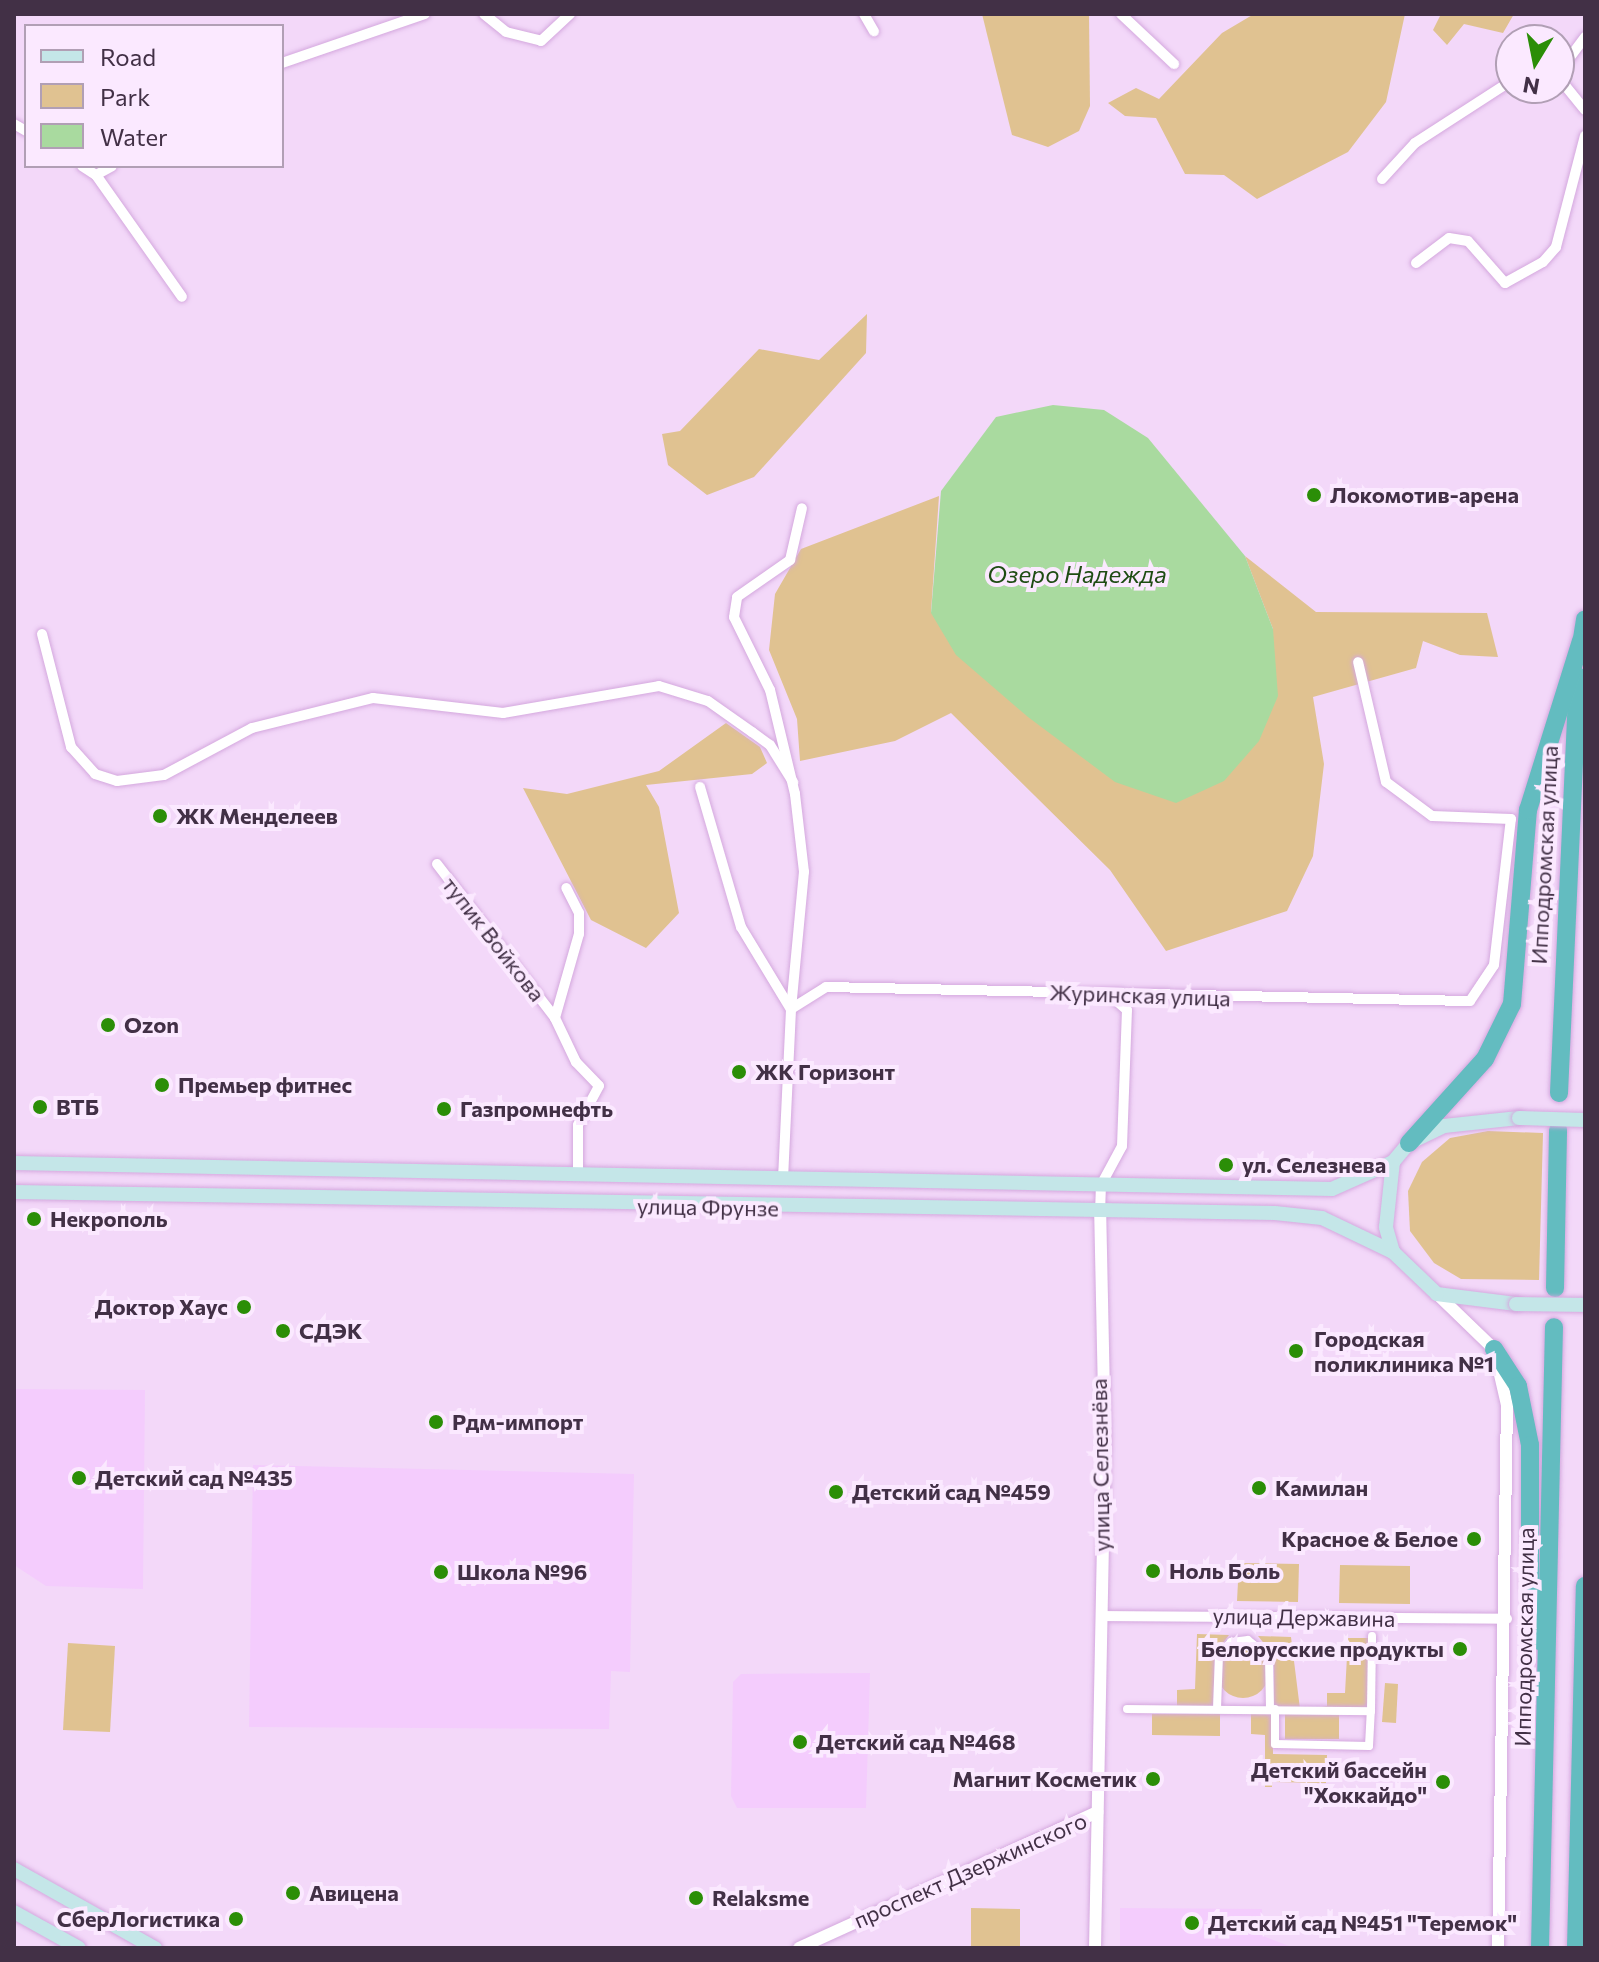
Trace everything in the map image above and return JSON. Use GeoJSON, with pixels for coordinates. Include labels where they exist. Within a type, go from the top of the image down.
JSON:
{"type":"FeatureCollection","features":[{"type":"Feature","properties":{"kind":"highway","name":"Ипподромская улица"},"geometry":{"type":"LineString","coordinates":[[1559,1093],[1564,866],[1585,619]]}},
{"type":"Feature","properties":{"kind":"highway"},"geometry":{"type":"LineString","coordinates":[[1409,1143],[1485,1059],[1509,1013],[1528,810],[1581,641]]}},
{"type":"Feature","properties":{"kind":"highway"},"geometry":{"type":"LineString","coordinates":[[1555,1288],[1558,1130]]}},
{"type":"Feature","properties":{"kind":"highway","name":"Ипподромская улица"},"geometry":{"type":"LineString","coordinates":[[1539,1944],[1554,1327]]}},
{"type":"Feature","properties":{"kind":"highway"},"geometry":{"type":"LineString","coordinates":[[1494,1349],[1518,1386],[1530,1445],[1530,1585],[1548,1668]]}},
{"type":"Feature","properties":{"kind":"highway"},"geometry":{"type":"LineString","coordinates":[[1577,1947],[1585,1586]]}},
{"type":"Feature","properties":{"kind":"main road"},"geometry":{"type":"LineString","coordinates":[[1393,1252],[1386,1227],[1393,1162],[1409,1143],[1444,1126],[1519,1118],[1585,1120]]}},
{"type":"Feature","properties":{"kind":"main road","name":"улица Фрунзе"},"geometry":{"type":"LineString","coordinates":[[14,1163],[1332,1189],[1393,1162]]}},
{"type":"Feature","properties":{"kind":"main road"},"geometry":{"type":"LineString","coordinates":[[86,1164],[87,1194]]}},
{"type":"Feature","properties":{"kind":"main road"},"geometry":{"type":"LineString","coordinates":[[219,1167],[219,1196]]}},
{"type":"Feature","properties":{"kind":"main road","name":"улица Фрунзе"},"geometry":{"type":"LineString","coordinates":[[14,1192],[1322,1218],[1393,1252],[1437,1294]]}},
{"type":"Feature","properties":{"kind":"main road"},"geometry":{"type":"LineString","coordinates":[[1437,1294],[1516,1304],[1585,1305]]}},
{"type":"Feature","properties":{"kind":"main road"},"geometry":{"type":"LineString","coordinates":[[14,1869],[155,1948]]}},
{"type":"Feature","properties":{"kind":"main road"},"geometry":{"type":"LineString","coordinates":[[14,1912],[79,1948]]}},
{"type":"Feature","properties":{"kind":"street"},"geometry":{"type":"LineString","coordinates":[[284,62],[425,14]]}},
{"type":"Feature","properties":{"kind":"street"},"geometry":{"type":"LineString","coordinates":[[484,14],[506,32],[541,41],[570,14]]}},
{"type":"Feature","properties":{"kind":"street"},"geometry":{"type":"LineString","coordinates":[[864,14],[874,31]]}},
{"type":"Feature","properties":{"kind":"street"},"geometry":{"type":"LineString","coordinates":[[1121,14],[1174,64]]}},
{"type":"Feature","properties":{"kind":"street"},"geometry":{"type":"LineString","coordinates":[[1382,179],[1415,143],[1495,91]]}},
{"type":"Feature","properties":{"kind":"street"},"geometry":{"type":"LineString","coordinates":[[1416,263],[1449,238],[1468,241],[1505,283],[1543,262],[1556,247],[1585,136]]}},
{"type":"Feature","properties":{"kind":"street"},"geometry":{"type":"LineString","coordinates":[[85,168],[96,175],[182,297]]}},
{"type":"Feature","properties":{"kind":"street"},"geometry":{"type":"LineString","coordinates":[[96,175],[108,168]]}},
{"type":"Feature","properties":{"kind":"street"},"geometry":{"type":"LineString","coordinates":[[783,1179],[791,1009],[804,872],[793,782],[770,690],[734,617],[737,597],[790,560],[802,508]]}},
{"type":"Feature","properties":{"kind":"street"},"geometry":{"type":"LineString","coordinates":[[42,634],[71,747],[95,774],[117,781],[164,775],[252,728],[373,698],[503,713],[659,686],[708,701],[752,732],[793,782]]}},
{"type":"Feature","properties":{"kind":"street","name":"Журинская улица"},"geometry":{"type":"LineString","coordinates":[[791,1009],[826,987],[1470,1001],[1494,965],[1511,819],[1432,816],[1386,782],[1358,662]]}},
{"type":"Feature","properties":{"kind":"street"},"geometry":{"type":"LineString","coordinates":[[700,787],[741,927],[791,1009]]}},
{"type":"Feature","properties":{"kind":"street","name":"тупик Войкова"},"geometry":{"type":"LineString","coordinates":[[437,864],[555,1018]]}},
{"type":"Feature","properties":{"kind":"street","name":"тупик Войкова"},"geometry":{"type":"LineString","coordinates":[[555,1018],[579,934],[579,913],[566,888]]}},
{"type":"Feature","properties":{"kind":"street","name":"улица Селезнёва"},"geometry":{"type":"LineString","coordinates":[[1095,1948],[1101,1616],[1100,1213],[1101,1185],[1122,1146],[1127,1010],[1110,995]]}},
{"type":"Feature","properties":{"kind":"street"},"geometry":{"type":"LineString","coordinates":[[555,1018],[576,1062],[599,1086],[578,1125],[578,1176]]}},
{"type":"Feature","properties":{"kind":"street"},"geometry":{"type":"LineString","coordinates":[[1437,1294],[1494,1349],[1507,1405],[1507,1619],[1498,1948]]}},
{"type":"Feature","properties":{"kind":"street","name":"улица Державина"},"geometry":{"type":"LineString","coordinates":[[1101,1616],[1507,1619]]}},
{"type":"Feature","properties":{"kind":"street"},"geometry":{"type":"LineString","coordinates":[[1217,1709],[1219,1655],[1231,1642],[1248,1640],[1269,1657],[1275,1744],[1369,1746],[1372,1636]]}},
{"type":"Feature","properties":{"kind":"street"},"geometry":{"type":"LineString","coordinates":[[1127,1709],[1371,1711]]}},
{"type":"Feature","properties":{"kind":"street","name":"проспект Дзержинского"},"geometry":{"type":"LineString","coordinates":[[799,1948],[1098,1812]]}},
{"type":"Feature","properties":{"kind":"shaded area","name":"Детский сад №435"},"geometry":{"type":"Polygon","coordinates":[[[14,1389],[145,1390],[143,1589],[46,1586],[14,1565],[14,1389]]]}},
{"type":"Feature","properties":{"kind":"shaded area","name":"Школа №96"},"geometry":{"type":"Polygon","coordinates":[[[253,1465],[634,1474],[630,1672],[611,1671],[609,1729],[249,1727],[253,1465]]]}},
{"type":"Feature","properties":{"kind":"shaded area","name":"Детский сад №468"},"geometry":{"type":"Polygon","coordinates":[[[870,1673],[866,1808],[737,1808],[731,1796],[733,1682],[741,1674],[870,1673]]]}},
{"type":"Feature","properties":{"kind":"shaded area","name":"Детский сад №451 \"Теремок\""},"geometry":{"type":"Polygon","coordinates":[[[1120,1908],[1262,1909],[1263,1936],[1294,1948],[1120,1948],[1120,1908]]]}},
{"type":"Feature","properties":{"kind":"green space"},"geometry":{"type":"Polygon","coordinates":[[[982,14],[1089,14],[1090,106],[1079,131],[1048,147],[1012,135],[982,14]]]}},
{"type":"Feature","properties":{"kind":"green space"},"geometry":{"type":"Polygon","coordinates":[[[1254,14],[1405,14],[1386,102],[1348,152],[1257,199],[1224,175],[1185,174],[1156,118],[1125,116],[1108,103],[1136,88],[1159,99],[1222,33],[1254,14]]]}},
{"type":"Feature","properties":{"kind":"green space"},"geometry":{"type":"Polygon","coordinates":[[[1441,14],[1514,14],[1508,24],[1495,24],[1495,31],[1464,24],[1447,45],[1433,30],[1441,14]]]}},
{"type":"Feature","properties":{"kind":"green space"},"geometry":{"type":"Polygon","coordinates":[[[867,314],[866,353],[754,477],[707,495],[668,465],[662,434],[680,431],[759,349],[819,360],[867,314]]]}},
{"type":"Feature","properties":{"kind":"green space"},"geometry":{"type":"Polygon","coordinates":[[[939,496],[931,612],[1273,629],[1245,556],[1316,612],[1487,613],[1498,657],[1460,655],[1423,641],[1416,668],[1313,697],[1324,764],[1313,856],[1287,911],[1166,951],[1110,870],[951,713],[895,741],[800,761],[797,719],[769,650],[775,594],[801,549],[939,496]]]}},
{"type":"Feature","properties":{"kind":"green space"},"geometry":{"type":"Polygon","coordinates":[[[726,723],[760,747],[767,763],[752,774],[646,785],[659,807],[679,913],[646,948],[591,920],[523,788],[567,794],[659,771],[726,723]]]}},
{"type":"Feature","properties":{"kind":"green space"},"geometry":{"type":"Polygon","coordinates":[[[1488,1131],[1543,1133],[1539,1280],[1461,1279],[1434,1263],[1410,1231],[1408,1191],[1422,1162],[1450,1138],[1488,1131]]]}},
{"type":"Feature","properties":{"kind":"green space"},"geometry":{"type":"Polygon","coordinates":[[[1239,1563],[1299,1564],[1298,1602],[1237,1601],[1239,1563]]]}},
{"type":"Feature","properties":{"kind":"green space"},"geometry":{"type":"Polygon","coordinates":[[[1340,1565],[1410,1566],[1410,1604],[1339,1603],[1340,1565]]]}},
{"type":"Feature","properties":{"kind":"green space"},"geometry":{"type":"Polygon","coordinates":[[[1197,1634],[1229,1635],[1215,1654],[1213,1707],[1177,1707],[1177,1690],[1195,1689],[1197,1634]]]}},
{"type":"Feature","properties":{"kind":"green space"},"geometry":{"type":"Polygon","coordinates":[[[1258,1636],[1291,1637],[1300,1709],[1274,1708],[1274,1656],[1258,1636]]]}},
{"type":"Feature","properties":{"kind":"green space"},"geometry":{"type":"Polygon","coordinates":[[[1348,1638],[1371,1638],[1369,1709],[1310,1709],[1327,1706],[1327,1693],[1345,1693],[1348,1638]]]}},
{"type":"Feature","properties":{"kind":"green space"},"geometry":{"type":"Polygon","coordinates":[[[68,1643],[115,1646],[110,1732],[63,1730],[68,1643]]]}},
{"type":"Feature","properties":{"kind":"green space"},"geometry":{"type":"Polygon","coordinates":[[[1243,1646],[1261,1654],[1269,1672],[1261,1690],[1243,1698],[1225,1690],[1217,1672],[1225,1654],[1243,1646]]]}},
{"type":"Feature","properties":{"kind":"green space"},"geometry":{"type":"Polygon","coordinates":[[[1385,1683],[1398,1684],[1396,1723],[1382,1722],[1385,1683]]]}},
{"type":"Feature","properties":{"kind":"green space"},"geometry":{"type":"Polygon","coordinates":[[[1152,1714],[1220,1714],[1220,1736],[1152,1735],[1152,1714]]]}},
{"type":"Feature","properties":{"kind":"green space"},"geometry":{"type":"Polygon","coordinates":[[[1251,1714],[1273,1714],[1273,1754],[1327,1755],[1326,1783],[1274,1782],[1273,1772],[1272,1787],[1265,1787],[1265,1735],[1251,1734],[1251,1714]]]}},
{"type":"Feature","properties":{"kind":"green space"},"geometry":{"type":"Polygon","coordinates":[[[1285,1714],[1339,1715],[1339,1739],[1285,1739],[1285,1714]]]}},
{"type":"Feature","properties":{"kind":"green space"},"geometry":{"type":"Polygon","coordinates":[[[971,1908],[1020,1909],[1020,1948],[971,1948],[971,1908]]]}},
{"type":"Feature","properties":{"kind":"water","name":"Озеро Надежда"},"geometry":{"type":"Polygon","coordinates":[[[1053,405],[1104,410],[1148,438],[1245,556],[1273,629],[1278,696],[1259,741],[1224,781],[1176,803],[1115,782],[1028,717],[956,655],[931,613],[941,491],[996,417],[1053,405]]]}},
{"type":"Feature","properties":{"kind":"place","name":"Локомотив-арена"},"geometry":{"type":"Point","coordinates":[1314,495]}},
{"type":"Feature","properties":{"kind":"place","name":"ЖК Менделеев"},"geometry":{"type":"Point","coordinates":[160,816]}},
{"type":"Feature","properties":{"kind":"place","name":"Ozon"},"geometry":{"type":"Point","coordinates":[108,1025]}},
{"type":"Feature","properties":{"kind":"place","name":"ЖК Горизонт"},"geometry":{"type":"Point","coordinates":[739,1072]}},
{"type":"Feature","properties":{"kind":"place","name":"Премьер фитнес"},"geometry":{"type":"Point","coordinates":[162,1085]}},
{"type":"Feature","properties":{"kind":"place","name":"ВТБ"},"geometry":{"type":"Point","coordinates":[40,1107]}},
{"type":"Feature","properties":{"kind":"place","name":"Газпромнефть"},"geometry":{"type":"Point","coordinates":[444,1109]}},
{"type":"Feature","properties":{"kind":"place","name":"ул. Селезнева"},"geometry":{"type":"Point","coordinates":[1226,1165]}},
{"type":"Feature","properties":{"kind":"place","name":"Некрополь"},"geometry":{"type":"Point","coordinates":[34,1219]}},
{"type":"Feature","properties":{"kind":"place","name":"Доктор Хаус"},"geometry":{"type":"Point","coordinates":[244,1307]}},
{"type":"Feature","properties":{"kind":"place","name":"СДЭК"},"geometry":{"type":"Point","coordinates":[283,1331]}},
{"type":"Feature","properties":{"kind":"place","name":"Городская поликлиника №1"},"geometry":{"type":"Point","coordinates":[1296,1351]}},
{"type":"Feature","properties":{"kind":"place","name":"Рдм-импорт"},"geometry":{"type":"Point","coordinates":[436,1422]}},
{"type":"Feature","properties":{"kind":"place","name":"Детский сад №435"},"geometry":{"type":"Point","coordinates":[79,1478]}},
{"type":"Feature","properties":{"kind":"place","name":"Камилан"},"geometry":{"type":"Point","coordinates":[1259,1488]}},
{"type":"Feature","properties":{"kind":"place","name":"Детский сад №459"},"geometry":{"type":"Point","coordinates":[836,1492]}},
{"type":"Feature","properties":{"kind":"place","name":"Красное & Белое"},"geometry":{"type":"Point","coordinates":[1474,1539]}},
{"type":"Feature","properties":{"kind":"place","name":"Ноль Боль"},"geometry":{"type":"Point","coordinates":[1153,1571]}},
{"type":"Feature","properties":{"kind":"place","name":"Школа №96"},"geometry":{"type":"Point","coordinates":[441,1572]}},
{"type":"Feature","properties":{"kind":"place","name":"Белорусские продукты"},"geometry":{"type":"Point","coordinates":[1460,1649]}},
{"type":"Feature","properties":{"kind":"place","name":"Детский сад №468"},"geometry":{"type":"Point","coordinates":[800,1742]}},
{"type":"Feature","properties":{"kind":"place","name":"Магнит Косметик"},"geometry":{"type":"Point","coordinates":[1153,1779]}},
{"type":"Feature","properties":{"kind":"place","name":"Детский бассейн \"Хоккайдо\""},"geometry":{"type":"Point","coordinates":[1443,1782]}},
{"type":"Feature","properties":{"kind":"place","name":"Авицена"},"geometry":{"type":"Point","coordinates":[293,1893]}},
{"type":"Feature","properties":{"kind":"place","name":"Relaksme"},"geometry":{"type":"Point","coordinates":[696,1898]}},
{"type":"Feature","properties":{"kind":"place","name":"СберЛогистика"},"geometry":{"type":"Point","coordinates":[236,1919]}},
{"type":"Feature","properties":{"kind":"place","name":"Детский сад №451 \"Теремок\""},"geometry":{"type":"Point","coordinates":[1192,1923]}}]}
